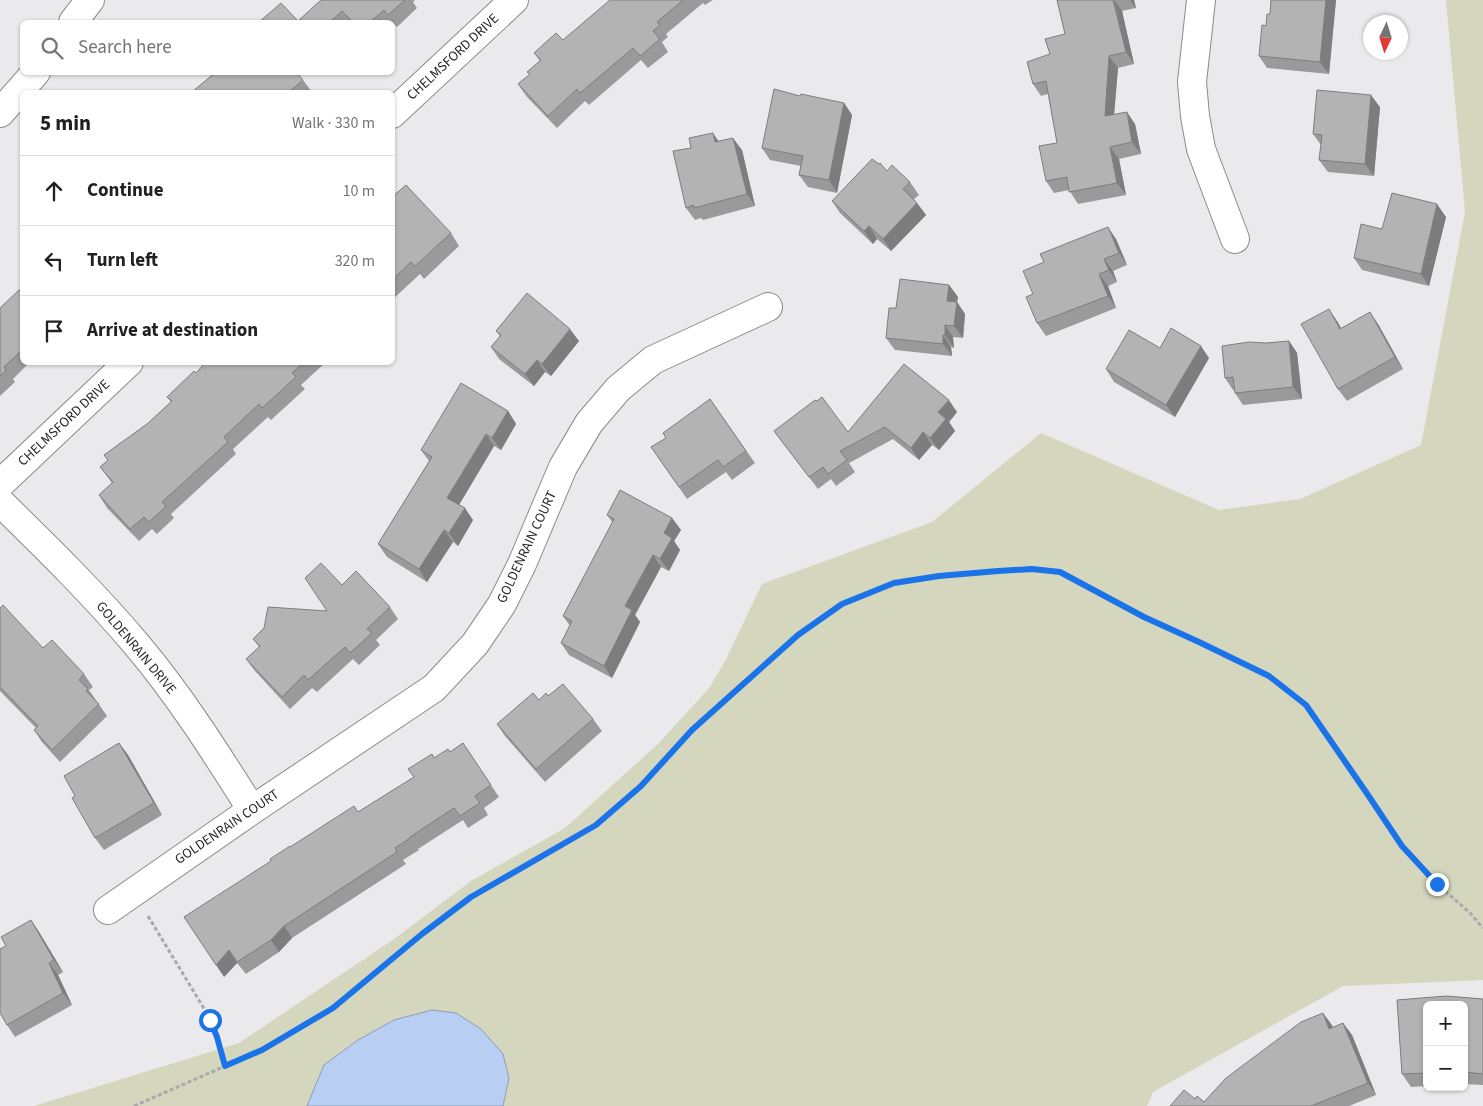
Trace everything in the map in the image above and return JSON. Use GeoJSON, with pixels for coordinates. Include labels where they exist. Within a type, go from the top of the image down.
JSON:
{"type":"FeatureCollection","features":[{"type":"Feature","properties":{"kind":"street"},"geometry":{"type":"LineString","coordinates":[[75,20],[90,0]]}},
{"type":"Feature","properties":{"kind":"street","name":"CHELMSFORD DRIVE"},"geometry":{"type":"LineString","coordinates":[[395,111],[514,0]]}},
{"type":"Feature","properties":{"kind":"street"},"geometry":{"type":"LineString","coordinates":[[1201,0],[1192,82],[1195,116],[1201,149],[1235,239]]}},
{"type":"Feature","properties":{"kind":"street"},"geometry":{"type":"LineString","coordinates":[[0,112],[33,75]]}},
{"type":"Feature","properties":{"kind":"street","name":"GOLDENRAIN COURT"},"geometry":{"type":"LineString","coordinates":[[108,910],[252,810],[434,688],[475,644],[502,604],[563,467],[590,423],[618,389],[653,360],[768,307]]}},
{"type":"Feature","properties":{"kind":"street","name":"CHELMSFORD DRIVE"},"geometry":{"type":"LineString","coordinates":[[0,484],[126,365]]}},
{"type":"Feature","properties":{"kind":"street","name":"GOLDENRAIN DRIVE"},"geometry":{"type":"LineString","coordinates":[[0,502],[77,578],[137,645],[193,718],[252,810]]}},
{"type":"Feature","properties":{"kind":"path"},"geometry":{"type":"LineString","coordinates":[[134,1106],[262,1050],[333,1008],[422,934],[471,897],[596,825],[641,786],[692,730],[798,635],[842,604],[894,583],[939,576],[1032,569],[1060,572],[1144,617],[1269,676],[1306,705],[1402,846],[1437,884],[1469,912],[1483,928]]}},
{"type":"Feature","properties":{"kind":"path"},"geometry":{"type":"LineString","coordinates":[[150,920],[210,1020],[225,1066]]}},
{"type":"Feature","properties":{"kind":"green space"},"geometry":{"type":"Polygon","coordinates":[[[1446,0],[1483,0],[1483,980],[1343,986],[1153,1092],[1147,1106],[34,1106],[239,1043],[394,939],[471,881],[565,828],[658,744],[710,687],[726,659],[762,584],[932,522],[1041,433],[1219,510],[1300,499],[1421,445],[1465,212],[1446,0]]]}},
{"type":"Feature","properties":{"kind":"water"},"geometry":{"type":"Polygon","coordinates":[[[432,1010],[456,1013],[481,1029],[503,1054],[509,1078],[503,1106],[307,1106],[324,1065],[358,1040],[394,1020],[432,1010]]]}},
{"type":"Feature","properties":{"kind":"building"},"geometry":{"type":"Polygon","coordinates":[[[321,0],[405,0],[388,15],[384,10],[372,20],[351,20],[342,11],[332,20],[299,20],[321,0]]]}},
{"type":"Feature","properties":{"kind":"building"},"geometry":{"type":"Polygon","coordinates":[[[610,0],[683,0],[657,22],[660,25],[653,31],[660,39],[640,56],[633,48],[580,93],[577,89],[548,116],[518,84],[530,74],[527,72],[541,60],[534,53],[556,33],[563,40],[610,0]]]}},
{"type":"Feature","properties":{"kind":"building"},"geometry":{"type":"Polygon","coordinates":[[[1057,0],[1113,0],[1126,52],[1109,56],[1105,116],[1127,112],[1132,142],[1110,147],[1117,183],[1069,192],[1067,177],[1046,181],[1039,146],[1057,143],[1046,81],[1033,84],[1027,62],[1050,54],[1045,39],[1065,34],[1057,0]]]}},
{"type":"Feature","properties":{"kind":"building"},"geometry":{"type":"Polygon","coordinates":[[[1271,0],[1326,0],[1320,62],[1259,56],[1262,25],[1266,26],[1267,14],[1270,14],[1271,0]]]}},
{"type":"Feature","properties":{"kind":"building"},"geometry":{"type":"Polygon","coordinates":[[[281,3],[297,20],[261,20],[281,3]]]}},
{"type":"Feature","properties":{"kind":"building"},"geometry":{"type":"Polygon","coordinates":[[[212,75],[299,75],[303,80],[291,90],[194,90],[212,75]]]}},
{"type":"Feature","properties":{"kind":"building"},"geometry":{"type":"Polygon","coordinates":[[[774,89],[800,96],[801,94],[844,103],[829,180],[799,175],[803,156],[762,148],[774,89]]]}},
{"type":"Feature","properties":{"kind":"building"},"geometry":{"type":"Polygon","coordinates":[[[1317,90],[1371,95],[1365,164],[1319,160],[1322,135],[1313,134],[1317,90]]]}},
{"type":"Feature","properties":{"kind":"building"},"geometry":{"type":"Polygon","coordinates":[[[713,133],[715,142],[733,138],[747,194],[694,208],[694,205],[686,208],[673,151],[691,148],[689,138],[713,133]]]}},
{"type":"Feature","properties":{"kind":"building"},"geometry":{"type":"Polygon","coordinates":[[[872,159],[880,163],[887,171],[892,165],[910,182],[903,189],[917,203],[883,239],[869,226],[864,231],[832,201],[872,159]]]}},
{"type":"Feature","properties":{"kind":"building"},"geometry":{"type":"Polygon","coordinates":[[[406,185],[451,233],[415,266],[411,262],[395,277],[395,194],[406,185]]]}},
{"type":"Feature","properties":{"kind":"building"},"geometry":{"type":"Polygon","coordinates":[[[1392,193],[1437,204],[1421,274],[1354,258],[1361,224],[1382,229],[1392,193]]]}},
{"type":"Feature","properties":{"kind":"building"},"geometry":{"type":"Polygon","coordinates":[[[1108,227],[1119,253],[1104,259],[1109,270],[1099,274],[1108,296],[1037,323],[1026,297],[1033,294],[1023,271],[1044,262],[1040,254],[1108,227]]]}},
{"type":"Feature","properties":{"kind":"building"},"geometry":{"type":"Polygon","coordinates":[[[900,279],[949,285],[947,301],[957,302],[954,326],[945,325],[943,344],[886,338],[889,308],[896,308],[900,279]]]}},
{"type":"Feature","properties":{"kind":"building"},"geometry":{"type":"Polygon","coordinates":[[[20,290],[20,352],[4,367],[6,370],[0,376],[0,308],[20,290]]]}},
{"type":"Feature","properties":{"kind":"building"},"geometry":{"type":"Polygon","coordinates":[[[527,293],[570,329],[542,364],[537,360],[525,374],[491,347],[501,335],[496,331],[527,293]]]}},
{"type":"Feature","properties":{"kind":"building"},"geometry":{"type":"Polygon","coordinates":[[[1329,309],[1340,329],[1370,312],[1395,357],[1338,389],[1301,324],[1329,309]]]}},
{"type":"Feature","properties":{"kind":"building"},"geometry":{"type":"Polygon","coordinates":[[[1171,328],[1201,346],[1166,405],[1106,369],[1129,330],[1160,348],[1171,328]]]}},
{"type":"Feature","properties":{"kind":"building"},"geometry":{"type":"Polygon","coordinates":[[[1289,341],[1293,387],[1235,393],[1233,377],[1225,378],[1222,346],[1249,342],[1289,341]]]}},
{"type":"Feature","properties":{"kind":"building"},"geometry":{"type":"Polygon","coordinates":[[[904,364],[949,400],[938,412],[946,419],[930,438],[923,432],[911,448],[885,427],[840,451],[847,460],[828,474],[823,467],[809,477],[774,431],[815,400],[817,401],[822,397],[848,432],[904,364]]]}},
{"type":"Feature","properties":{"kind":"building"},"geometry":{"type":"Polygon","coordinates":[[[203,365],[301,365],[292,373],[296,377],[262,408],[259,404],[224,437],[228,442],[162,502],[166,506],[149,522],[144,517],[130,529],[99,495],[113,482],[100,467],[108,460],[104,455],[147,424],[172,401],[167,397],[194,371],[196,373],[203,365]]]}},
{"type":"Feature","properties":{"kind":"building"},"geometry":{"type":"Polygon","coordinates":[[[461,383],[508,411],[492,438],[486,434],[447,498],[465,508],[449,533],[444,530],[419,569],[378,544],[432,457],[421,450],[461,383]]]}},
{"type":"Feature","properties":{"kind":"building"},"geometry":{"type":"Polygon","coordinates":[[[710,399],[746,451],[723,467],[718,460],[679,487],[651,447],[666,438],[663,433],[710,399]]]}},
{"type":"Feature","properties":{"kind":"building"},"geometry":{"type":"Polygon","coordinates":[[[620,490],[672,518],[664,533],[672,538],[660,559],[653,555],[625,606],[632,610],[604,666],[561,643],[572,621],[563,616],[614,519],[607,515],[620,490]]]}},
{"type":"Feature","properties":{"kind":"building"},"geometry":{"type":"Polygon","coordinates":[[[321,563],[342,585],[356,571],[390,607],[367,629],[372,633],[350,653],[345,647],[308,680],[304,675],[282,697],[246,659],[260,646],[253,639],[264,628],[268,607],[327,611],[305,578],[321,563]]]}},
{"type":"Feature","properties":{"kind":"building"},"geometry":{"type":"Polygon","coordinates":[[[3,605],[43,648],[52,640],[84,674],[79,680],[88,689],[86,691],[99,704],[52,750],[34,730],[38,726],[0,687],[0,608],[3,605]]]}},
{"type":"Feature","properties":{"kind":"building"},"geometry":{"type":"Polygon","coordinates":[[[563,684],[593,719],[536,769],[497,724],[533,693],[539,700],[546,693],[548,696],[563,684]]]}},
{"type":"Feature","properties":{"kind":"building"},"geometry":{"type":"Polygon","coordinates":[[[119,743],[154,803],[95,838],[72,798],[75,796],[64,776],[119,743]]]}},
{"type":"Feature","properties":{"kind":"building"},"geometry":{"type":"Polygon","coordinates":[[[463,743],[491,785],[475,796],[480,803],[460,816],[454,808],[395,848],[397,852],[284,926],[271,940],[237,962],[229,950],[216,965],[184,917],[271,861],[270,859],[354,806],[358,812],[414,777],[408,769],[432,754],[434,758],[448,749],[450,752],[463,743]]]}},
{"type":"Feature","properties":{"kind":"building"},"geometry":{"type":"Polygon","coordinates":[[[31,920],[54,960],[49,963],[63,993],[7,1025],[0,1013],[0,949],[6,946],[1,937],[31,920]]]}},
{"type":"Feature","properties":{"kind":"building"},"geometry":{"type":"Polygon","coordinates":[[[1446,996],[1483,999],[1483,1074],[1468,1072],[1468,1001],[1423,1001],[1423,1073],[1402,1074],[1397,1000],[1446,996]]]}},
{"type":"Feature","properties":{"kind":"building"},"geometry":{"type":"Polygon","coordinates":[[[1323,1013],[1329,1029],[1343,1023],[1368,1083],[1311,1106],[1170,1106],[1184,1090],[1195,1099],[1197,1096],[1204,1102],[1226,1078],[1301,1022],[1323,1013]]]}},
{"type":"Feature","properties":{"kind":"route"},"geometry":{"type":"LineString","coordinates":[[210,1020],[225,1066],[262,1050],[333,1008],[422,934],[471,897],[596,825],[641,786],[692,730],[741,684],[798,635],[842,604],[894,583],[939,576],[1032,569],[1060,572],[1144,617],[1269,676],[1306,705],[1402,846],[1437,884]]}}]}
